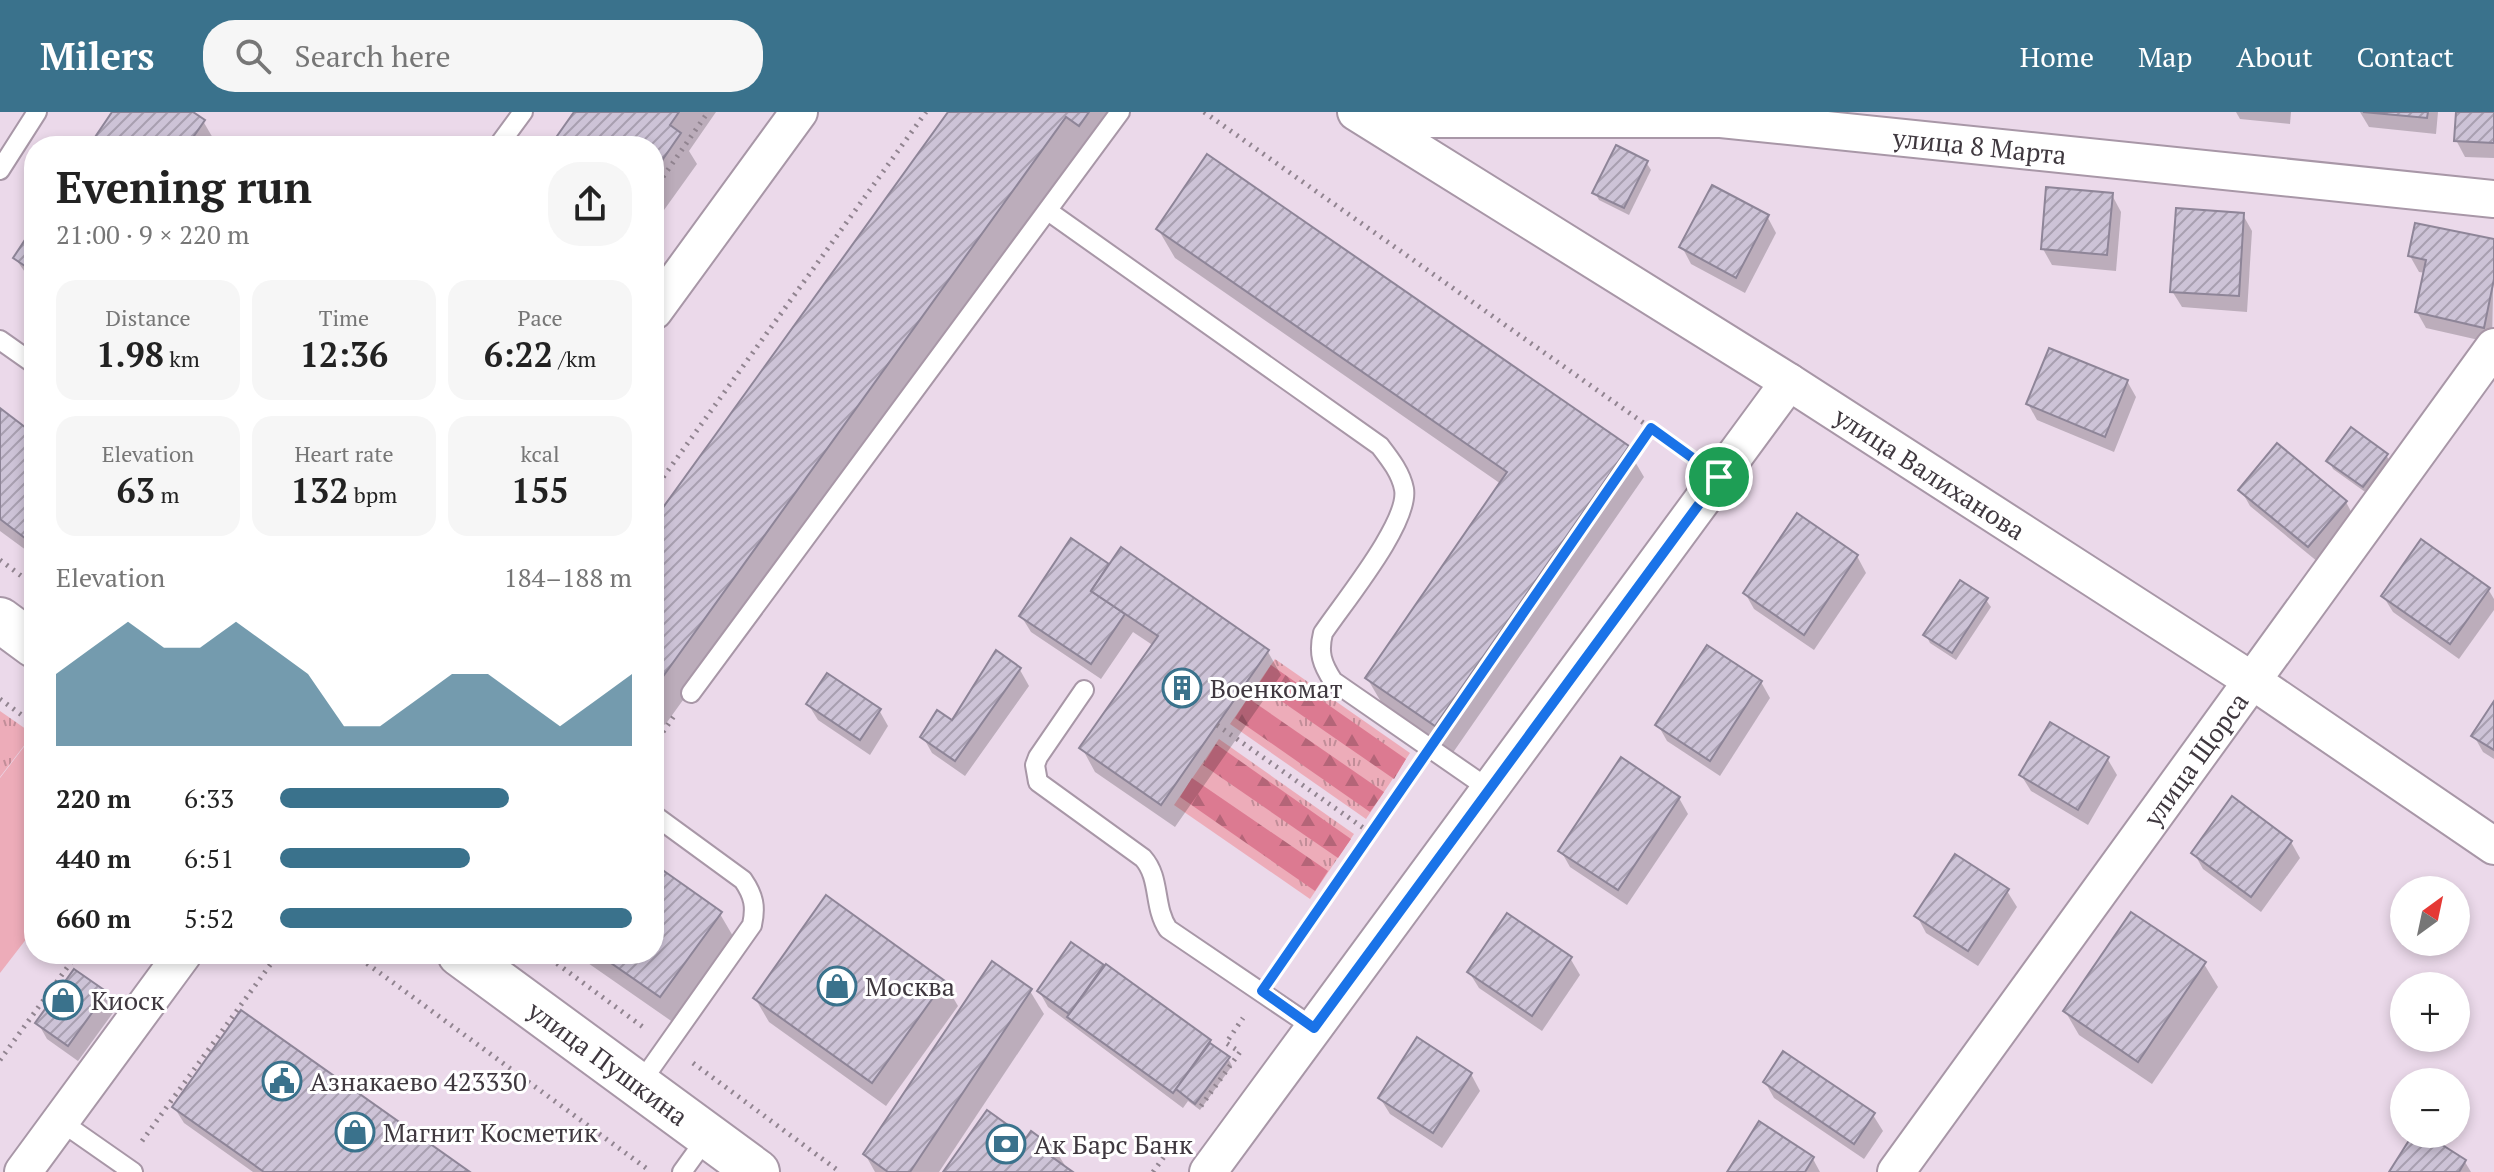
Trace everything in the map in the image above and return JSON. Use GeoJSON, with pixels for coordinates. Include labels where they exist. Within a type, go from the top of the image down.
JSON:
{"type":"FeatureCollection","features":[{"type":"Feature","properties":{"kind":"main road"},"geometry":{"type":"LineString","coordinates":[[0,620],[24,638]]}},
{"type":"Feature","properties":{"kind":"main road","name":"улица Пушкина"},"geometry":{"type":"LineString","coordinates":[[474,964],[757,1172]]}},
{"type":"Feature","properties":{"kind":"street"},"geometry":{"type":"LineString","coordinates":[[664,297],[799,112]]}},
{"type":"Feature","properties":{"kind":"street","name":"улица 8 Марта"},"geometry":{"type":"LineString","coordinates":[[1365,115],[1721,119],[2494,199]]}},
{"type":"Feature","properties":{"kind":"street","name":"улица Валиханова"},"geometry":{"type":"LineString","coordinates":[[1365,115],[1789,382],[2251,680],[2494,846]]}},
{"type":"Feature","properties":{"kind":"street","name":"улица Щорса"},"geometry":{"type":"LineString","coordinates":[[1896,1172],[2494,347]]}},
{"type":"Feature","properties":{"kind":"street"},"geometry":{"type":"LineString","coordinates":[[1208,1172],[1789,382]]}},
{"type":"Feature","properties":{"kind":"street"},"geometry":{"type":"LineString","coordinates":[[23,1172],[176,964]]}},
{"type":"Feature","properties":{"kind":"lane"},"geometry":{"type":"LineString","coordinates":[[0,170],[37,112]]}},
{"type":"Feature","properties":{"kind":"lane"},"geometry":{"type":"LineString","coordinates":[[505,136],[523,112]]}},
{"type":"Feature","properties":{"kind":"lane"},"geometry":{"type":"LineString","coordinates":[[691,693],[1120,112]]}},
{"type":"Feature","properties":{"kind":"lane"},"geometry":{"type":"LineString","coordinates":[[1048,211],[1380,446],[1395,467],[1405,491],[1401,516],[1323,633],[1319,650],[1333,681],[1489,789]]}},
{"type":"Feature","properties":{"kind":"lane"},"geometry":{"type":"LineString","coordinates":[[0,340],[24,357]]}},
{"type":"Feature","properties":{"kind":"lane"},"geometry":{"type":"LineString","coordinates":[[1084,690],[1038,757],[1035,765],[1038,782],[1143,858],[1153,872],[1160,916],[1168,929],[1314,1028]]}},
{"type":"Feature","properties":{"kind":"lane"},"geometry":{"type":"LineString","coordinates":[[639,1085],[752,925],[755,909],[751,892],[743,880],[664,822]]}},
{"type":"Feature","properties":{"kind":"lane"},"geometry":{"type":"LineString","coordinates":[[60,1121],[128,1169]]}},
{"type":"Feature","properties":{"kind":"lane"},"geometry":{"type":"LineString","coordinates":[[682,1172],[708,1136]]}},
{"type":"Feature","properties":{"kind":"path"},"geometry":{"type":"LineString","coordinates":[[664,176],[708,112]]}},
{"type":"Feature","properties":{"kind":"path"},"geometry":{"type":"LineString","coordinates":[[664,476],[926,112]]}},
{"type":"Feature","properties":{"kind":"path"},"geometry":{"type":"LineString","coordinates":[[1204,112],[1719,477]]}},
{"type":"Feature","properties":{"kind":"path"},"geometry":{"type":"LineString","coordinates":[[1196,1112],[1240,1052],[1226,1043],[1651,428]]}},
{"type":"Feature","properties":{"kind":"path"},"geometry":{"type":"LineString","coordinates":[[0,560],[24,578]]}},
{"type":"Feature","properties":{"kind":"path"},"geometry":{"type":"LineString","coordinates":[[0,699],[24,717]]}},
{"type":"Feature","properties":{"kind":"path"},"geometry":{"type":"LineString","coordinates":[[1217,725],[1372,834]]}},
{"type":"Feature","properties":{"kind":"path"},"geometry":{"type":"LineString","coordinates":[[0,1060],[70,964]]}},
{"type":"Feature","properties":{"kind":"path"},"geometry":{"type":"LineString","coordinates":[[128,1169],[271,964]]}},
{"type":"Feature","properties":{"kind":"path"},"geometry":{"type":"LineString","coordinates":[[368,964],[651,1172]]}},
{"type":"Feature","properties":{"kind":"path"},"geometry":{"type":"LineString","coordinates":[[1153,1172],[1179,1136]]}},
{"type":"Feature","properties":{"kind":"green space"},"geometry":{"type":"Polygon","coordinates":[[[1275,659],[1410,753],[1366,819],[1230,724],[1275,659]]]}},
{"type":"Feature","properties":{"kind":"green space"},"geometry":{"type":"Polygon","coordinates":[[[1271,665],[1406,759],[1394,779],[1258,685],[1271,665]]]}},
{"type":"Feature","properties":{"kind":"green space"},"geometry":{"type":"Polygon","coordinates":[[[1248,698],[1384,792],[1370,812],[1235,718],[1248,698]]]}},
{"type":"Feature","properties":{"kind":"green space"},"geometry":{"type":"Polygon","coordinates":[[[0,711],[24,728],[24,746],[0,777],[0,711]]]}},
{"type":"Feature","properties":{"kind":"green space"},"geometry":{"type":"Polygon","coordinates":[[[1219,739],[1354,834],[1310,899],[1174,805],[1219,739]]]}},
{"type":"Feature","properties":{"kind":"green space"},"geometry":{"type":"Polygon","coordinates":[[[1216,744],[1351,839],[1338,858],[1203,765],[1216,744]]]}},
{"type":"Feature","properties":{"kind":"green space"},"geometry":{"type":"Polygon","coordinates":[[[24,747],[24,942],[0,973],[0,778],[24,747]]]}},
{"type":"Feature","properties":{"kind":"green space"},"geometry":{"type":"Polygon","coordinates":[[[1192,778],[1328,871],[1315,891],[1180,797],[1192,778]]]}},
{"type":"Feature","properties":{"kind":"building"},"geometry":{"type":"Polygon","coordinates":[[[112,112],[193,112],[205,120],[194,136],[96,136],[112,112]]]}},
{"type":"Feature","properties":{"kind":"building"},"geometry":{"type":"Polygon","coordinates":[[[574,112],[679,112],[670,125],[681,133],[664,158],[664,136],[557,136],[574,112]]]}},
{"type":"Feature","properties":{"kind":"building"},"geometry":{"type":"Polygon","coordinates":[[[948,112],[1089,112],[1079,126],[1066,117],[664,675],[664,506],[948,112]]]}},
{"type":"Feature","properties":{"kind":"building"},"geometry":{"type":"Polygon","coordinates":[[[2363,112],[2428,112],[2427,118],[2363,112]]]}},
{"type":"Feature","properties":{"kind":"building"},"geometry":{"type":"Polygon","coordinates":[[[2456,112],[2494,112],[2494,143],[2454,141],[2456,112]]]}},
{"type":"Feature","properties":{"kind":"building"},"geometry":{"type":"Polygon","coordinates":[[[1616,145],[1648,161],[1624,208],[1592,193],[1616,145]]]}},
{"type":"Feature","properties":{"kind":"building"},"geometry":{"type":"Polygon","coordinates":[[[1207,154],[1629,446],[1435,726],[1365,678],[1507,472],[1156,229],[1207,154]]]}},
{"type":"Feature","properties":{"kind":"building"},"geometry":{"type":"Polygon","coordinates":[[[1712,185],[1769,215],[1736,278],[1679,247],[1712,185]]]}},
{"type":"Feature","properties":{"kind":"building"},"geometry":{"type":"Polygon","coordinates":[[[2046,187],[2113,193],[2107,255],[2041,249],[2046,187]]]}},
{"type":"Feature","properties":{"kind":"building"},"geometry":{"type":"Polygon","coordinates":[[[2176,208],[2244,213],[2239,296],[2170,292],[2176,208]]]}},
{"type":"Feature","properties":{"kind":"building"},"geometry":{"type":"Polygon","coordinates":[[[2415,223],[2494,239],[2494,279],[2484,328],[2415,312],[2426,260],[2408,256],[2415,223]]]}},
{"type":"Feature","properties":{"kind":"building"},"geometry":{"type":"Polygon","coordinates":[[[24,241],[24,265],[13,258],[24,241]]]}},
{"type":"Feature","properties":{"kind":"building"},"geometry":{"type":"Polygon","coordinates":[[[2049,348],[2128,380],[2105,437],[2026,404],[2049,348]]]}},
{"type":"Feature","properties":{"kind":"building"},"geometry":{"type":"Polygon","coordinates":[[[0,408],[24,426],[24,537],[0,519],[0,408]]]}},
{"type":"Feature","properties":{"kind":"building"},"geometry":{"type":"Polygon","coordinates":[[[2351,427],[2388,454],[2363,487],[2326,461],[2351,427]]]}},
{"type":"Feature","properties":{"kind":"building"},"geometry":{"type":"Polygon","coordinates":[[[2277,443],[2347,501],[2308,547],[2238,490],[2277,443]]]}},
{"type":"Feature","properties":{"kind":"building"},"geometry":{"type":"Polygon","coordinates":[[[1797,513],[1858,555],[1804,635],[1743,593],[1797,513]]]}},
{"type":"Feature","properties":{"kind":"building"},"geometry":{"type":"Polygon","coordinates":[[[1071,538],[1109,564],[1091,591],[1125,614],[1091,664],[1019,616],[1071,538]]]}},
{"type":"Feature","properties":{"kind":"building"},"geometry":{"type":"Polygon","coordinates":[[[2421,539],[2490,588],[2450,644],[2381,596],[2421,539]]]}},
{"type":"Feature","properties":{"kind":"building","name":"Военкомат"},"geometry":{"type":"Polygon","coordinates":[[[1121,547],[1269,650],[1161,805],[1079,748],[1158,636],[1091,591],[1121,547]]]}},
{"type":"Feature","properties":{"kind":"building"},"geometry":{"type":"Polygon","coordinates":[[[1960,580],[1988,598],[1952,653],[1923,635],[1960,580]]]}},
{"type":"Feature","properties":{"kind":"building"},"geometry":{"type":"Polygon","coordinates":[[[1707,645],[1762,681],[1710,761],[1655,725],[1707,645]]]}},
{"type":"Feature","properties":{"kind":"building"},"geometry":{"type":"Polygon","coordinates":[[[996,650],[1021,668],[955,761],[920,737],[937,710],[952,720],[996,650]]]}},
{"type":"Feature","properties":{"kind":"building"},"geometry":{"type":"Polygon","coordinates":[[[827,673],[881,709],[860,740],[806,704],[827,673]]]}},
{"type":"Feature","properties":{"kind":"building"},"geometry":{"type":"Polygon","coordinates":[[[2494,701],[2494,750],[2471,736],[2494,701]]]}},
{"type":"Feature","properties":{"kind":"building"},"geometry":{"type":"Polygon","coordinates":[[[2050,722],[2109,757],[2078,810],[2019,775],[2050,722]]]}},
{"type":"Feature","properties":{"kind":"building"},"geometry":{"type":"Polygon","coordinates":[[[1621,757],[1680,797],[1618,890],[1558,851],[1621,757]]]}},
{"type":"Feature","properties":{"kind":"building"},"geometry":{"type":"Polygon","coordinates":[[[2232,796],[2292,841],[2251,897],[2191,853],[2232,796]]]}},
{"type":"Feature","properties":{"kind":"building"},"geometry":{"type":"Polygon","coordinates":[[[1955,854],[2009,889],[1968,951],[1914,916],[1955,854]]]}},
{"type":"Feature","properties":{"kind":"building"},"geometry":{"type":"Polygon","coordinates":[[[664,871],[722,912],[660,997],[612,964],[664,964],[664,871]]]}},
{"type":"Feature","properties":{"kind":"building"},"geometry":{"type":"Polygon","coordinates":[[[826,895],[945,981],[872,1083],[753,998],[826,895]]]}},
{"type":"Feature","properties":{"kind":"building"},"geometry":{"type":"Polygon","coordinates":[[[2131,912],[2206,962],[2138,1062],[2063,1011],[2131,912]]]}},
{"type":"Feature","properties":{"kind":"building"},"geometry":{"type":"Polygon","coordinates":[[[1507,913],[1572,957],[1532,1016],[1467,972],[1507,913]]]}},
{"type":"Feature","properties":{"kind":"building"},"geometry":{"type":"Polygon","coordinates":[[[1071,942],[1104,965],[1069,1014],[1037,991],[1071,942]]]}},
{"type":"Feature","properties":{"kind":"building"},"geometry":{"type":"Polygon","coordinates":[[[992,961],[1032,989],[910,1172],[888,1172],[863,1154],[992,961]]]}},
{"type":"Feature","properties":{"kind":"building"},"geometry":{"type":"Polygon","coordinates":[[[1106,964],[1211,1040],[1173,1093],[1067,1017],[1106,964]]]}},
{"type":"Feature","properties":{"kind":"building"},"geometry":{"type":"Polygon","coordinates":[[[74,969],[107,992],[68,1046],[35,1023],[74,969]]]}},
{"type":"Feature","properties":{"kind":"building"},"geometry":{"type":"Polygon","coordinates":[[[241,1010],[470,1172],[264,1172],[172,1107],[241,1010]]]}},
{"type":"Feature","properties":{"kind":"building"},"geometry":{"type":"Polygon","coordinates":[[[1417,1037],[1472,1073],[1433,1133],[1378,1098],[1417,1037]]]}},
{"type":"Feature","properties":{"kind":"building"},"geometry":{"type":"Polygon","coordinates":[[[1210,1043],[1230,1057],[1195,1104],[1176,1089],[1210,1043]]]}},
{"type":"Feature","properties":{"kind":"building"},"geometry":{"type":"Polygon","coordinates":[[[1783,1051],[1875,1113],[1854,1144],[1763,1082],[1783,1051]]]}},
{"type":"Feature","properties":{"kind":"building","name":"Ак Барс Банк"},"geometry":{"type":"Polygon","coordinates":[[[987,1110],[1026,1138],[1031,1131],[1057,1150],[1052,1157],[1073,1172],[943,1172],[987,1110]]]}},
{"type":"Feature","properties":{"kind":"building"},"geometry":{"type":"Polygon","coordinates":[[[1759,1121],[1814,1157],[1805,1172],[1727,1172],[1759,1121]]]}},
{"type":"Feature","properties":{"kind":"building"},"geometry":{"type":"Polygon","coordinates":[[[2404,1148],[2447,1148],[2466,1160],[2459,1172],[2389,1172],[2404,1148]]]}},
{"type":"Feature","properties":{"kind":"place","name":"Военкомат"},"geometry":{"type":"Point","coordinates":[1182,688]}},
{"type":"Feature","properties":{"kind":"place","name":"Москва"},"geometry":{"type":"Point","coordinates":[837,986]}},
{"type":"Feature","properties":{"kind":"place","name":"Киоск"},"geometry":{"type":"Point","coordinates":[63,1000]}},
{"type":"Feature","properties":{"kind":"place","name":"Азнакаево 423330"},"geometry":{"type":"Point","coordinates":[282,1081]}},
{"type":"Feature","properties":{"kind":"place","name":"Магнит Косметик"},"geometry":{"type":"Point","coordinates":[355,1132]}},
{"type":"Feature","properties":{"kind":"place","name":"Ак Барс Банк"},"geometry":{"type":"Point","coordinates":[1006,1144]}},
{"type":"Feature","properties":{"kind":"route"},"geometry":{"type":"LineString","coordinates":[[1651,428],[1719,477],[1314,1028],[1262,991],[1651,428]]}}]}
